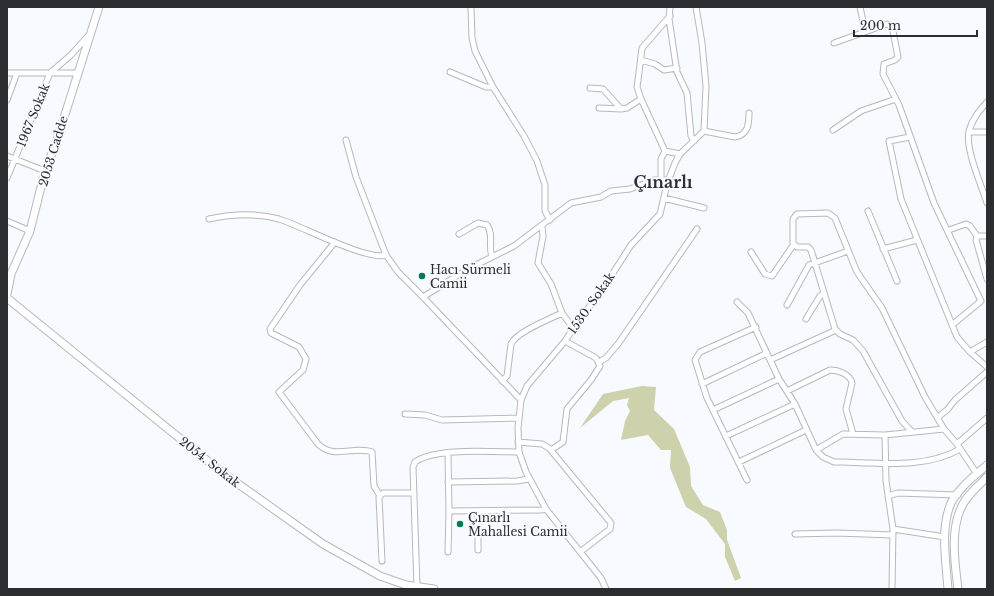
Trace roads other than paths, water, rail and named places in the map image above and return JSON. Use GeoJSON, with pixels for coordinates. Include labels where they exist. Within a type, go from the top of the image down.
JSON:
{"type":"FeatureCollection","features":[{"type":"Feature","properties":{"kind":"main road","name":"2053 Cadde"},"geometry":{"type":"LineString","coordinates":[[7,294],[11,274],[30,231],[45,170],[56,143],[99,7]]}},
{"type":"Feature","properties":{"kind":"main road","name":"2054. Sokak"},"geometry":{"type":"LineString","coordinates":[[7,298],[220,471],[297,527],[323,544],[380,576],[417,587],[434,589]]}},
{"type":"Feature","properties":{"kind":"main road"},"geometry":{"type":"LineString","coordinates":[[944,589],[947,585],[945,537],[948,514],[952,502],[987,465]]}},
{"type":"Feature","properties":{"kind":"main road"},"geometry":{"type":"LineString","coordinates":[[958,589],[955,543],[956,526],[961,508],[987,477]]}},
{"type":"Feature","properties":{"kind":"street"},"geometry":{"type":"LineString","coordinates":[[471,7],[474,46],[493,87],[524,136],[537,161],[545,185],[545,211],[550,220]]}},
{"type":"Feature","properties":{"kind":"street"},"geometry":{"type":"LineString","coordinates":[[670,7],[677,68],[686,93],[691,136],[694,141]]}},
{"type":"Feature","properties":{"kind":"street"},"geometry":{"type":"LineString","coordinates":[[696,7],[702,43],[706,86],[704,131],[733,137],[740,136],[745,134],[748,128],[749,113]]}},
{"type":"Feature","properties":{"kind":"street"},"geometry":{"type":"LineString","coordinates":[[860,7],[865,32]]}},
{"type":"Feature","properties":{"kind":"street"},"geometry":{"type":"LineString","coordinates":[[661,180],[661,160],[665,151],[637,87],[642,48],[670,16]]}},
{"type":"Feature","properties":{"kind":"street"},"geometry":{"type":"LineString","coordinates":[[834,43],[887,24],[892,26],[898,57],[895,60],[884,64],[882,68],[883,74],[896,99],[934,203],[949,230],[981,301]]}},
{"type":"Feature","properties":{"kind":"street"},"geometry":{"type":"LineString","coordinates":[[50,73],[71,55],[92,31]]}},
{"type":"Feature","properties":{"kind":"street"},"geometry":{"type":"LineString","coordinates":[[641,60],[655,64],[664,70],[677,68]]}},
{"type":"Feature","properties":{"kind":"street"},"geometry":{"type":"LineString","coordinates":[[450,72],[480,85],[490,88],[493,87]]}},
{"type":"Feature","properties":{"kind":"street"},"geometry":{"type":"LineString","coordinates":[[7,73],[77,73]]}},
{"type":"Feature","properties":{"kind":"street"},"geometry":{"type":"LineString","coordinates":[[7,100],[17,73]]}},
{"type":"Feature","properties":{"kind":"street","name":"1967 Sokak"},"geometry":{"type":"LineString","coordinates":[[7,178],[50,73]]}},
{"type":"Feature","properties":{"kind":"street"},"geometry":{"type":"LineString","coordinates":[[590,88],[603,89],[621,109]]}},
{"type":"Feature","properties":{"kind":"street"},"geometry":{"type":"LineString","coordinates":[[599,108],[627,108],[641,99]]}},
{"type":"Feature","properties":{"kind":"street"},"geometry":{"type":"LineString","coordinates":[[833,130],[861,111],[896,99]]}},
{"type":"Feature","properties":{"kind":"street"},"geometry":{"type":"LineString","coordinates":[[987,102],[974,118],[969,132],[973,159],[987,203]]}},
{"type":"Feature","properties":{"kind":"street","name":"1530. Sokak"},"geometry":{"type":"LineString","coordinates":[[606,589],[601,578],[546,509],[529,478],[519,452],[518,442],[519,418],[522,400],[527,386],[565,341],[573,328],[597,298],[631,245],[660,214],[668,180],[680,154],[704,131]]}},
{"type":"Feature","properties":{"kind":"street"},"geometry":{"type":"LineString","coordinates":[[969,132],[987,132]]}},
{"type":"Feature","properties":{"kind":"street"},"geometry":{"type":"LineString","coordinates":[[910,137],[889,141],[900,199],[952,325],[961,343],[987,367]]}},
{"type":"Feature","properties":{"kind":"street"},"geometry":{"type":"LineString","coordinates":[[346,140],[362,194],[386,255],[398,272],[522,400]]}},
{"type":"Feature","properties":{"kind":"street"},"geometry":{"type":"LineString","coordinates":[[665,151],[680,154]]}},
{"type":"Feature","properties":{"kind":"street"},"geometry":{"type":"LineString","coordinates":[[7,156],[45,170]]}},
{"type":"Feature","properties":{"kind":"street"},"geometry":{"type":"LineString","coordinates":[[423,297],[466,270],[514,246],[571,203],[601,197],[611,191],[630,189],[654,180],[668,180]]}},
{"type":"Feature","properties":{"kind":"street"},"geometry":{"type":"LineString","coordinates":[[664,198],[704,208]]}},
{"type":"Feature","properties":{"kind":"street"},"geometry":{"type":"LineString","coordinates":[[868,211],[897,281]]}},
{"type":"Feature","properties":{"kind":"street"},"geometry":{"type":"LineString","coordinates":[[751,252],[765,274],[772,276],[794,244],[794,219],[796,215],[800,212],[828,213],[835,218],[848,251],[865,286],[882,308],[910,368],[944,429],[959,446],[977,474]]}},
{"type":"Feature","properties":{"kind":"street"},"geometry":{"type":"LineString","coordinates":[[209,219],[235,215],[269,217],[376,256],[386,255]]}},
{"type":"Feature","properties":{"kind":"street"},"geometry":{"type":"LineString","coordinates":[[7,221],[30,231]]}},
{"type":"Feature","properties":{"kind":"street"},"geometry":{"type":"LineString","coordinates":[[459,234],[478,224],[487,225],[490,232],[490,249],[492,257]]}},
{"type":"Feature","properties":{"kind":"street"},"geometry":{"type":"LineString","coordinates":[[949,230],[966,224],[970,226],[977,236],[987,279]]}},
{"type":"Feature","properties":{"kind":"street"},"geometry":{"type":"LineString","coordinates":[[542,226],[543,236],[538,263],[551,284],[562,313],[573,328]]}},
{"type":"Feature","properties":{"kind":"street"},"geometry":{"type":"LineString","coordinates":[[551,450],[563,442],[567,409],[597,371],[599,362],[606,358],[618,344],[697,230]]}},
{"type":"Feature","properties":{"kind":"street"},"geometry":{"type":"LineString","coordinates":[[977,236],[987,236]]}},
{"type":"Feature","properties":{"kind":"street"},"geometry":{"type":"LineString","coordinates":[[884,249],[917,240]]}},
{"type":"Feature","properties":{"kind":"street"},"geometry":{"type":"LineString","coordinates":[[335,242],[300,285],[270,329],[271,333],[300,347],[306,358],[303,370],[279,392],[318,444],[324,449],[332,452],[372,452],[374,486],[380,496]]}},
{"type":"Feature","properties":{"kind":"street"},"geometry":{"type":"LineString","coordinates":[[794,244],[797,247],[810,248],[836,330],[853,340],[863,351],[896,411],[912,432]]}},
{"type":"Feature","properties":{"kind":"street"},"geometry":{"type":"LineString","coordinates":[[787,305],[808,266],[815,262],[848,251]]}},
{"type":"Feature","properties":{"kind":"street"},"geometry":{"type":"LineString","coordinates":[[806,319],[820,296],[824,293]]}},
{"type":"Feature","properties":{"kind":"street"},"geometry":{"type":"LineString","coordinates":[[952,325],[981,301],[987,299]]}},
{"type":"Feature","properties":{"kind":"street"},"geometry":{"type":"LineString","coordinates":[[737,302],[745,309],[756,327],[779,379],[795,404],[816,450],[823,458],[834,462],[886,463],[940,459],[959,446],[987,418]]}},
{"type":"Feature","properties":{"kind":"street"},"geometry":{"type":"LineString","coordinates":[[502,381],[507,376],[511,344],[514,339],[539,324],[562,313]]}},
{"type":"Feature","properties":{"kind":"street"},"geometry":{"type":"LineString","coordinates":[[747,480],[713,410],[702,384],[695,361],[698,355],[756,327]]}},
{"type":"Feature","properties":{"kind":"street"},"geometry":{"type":"LineString","coordinates":[[770,360],[836,330]]}},
{"type":"Feature","properties":{"kind":"street"},"geometry":{"type":"LineString","coordinates":[[565,341],[596,358],[599,362]]}},
{"type":"Feature","properties":{"kind":"street"},"geometry":{"type":"LineString","coordinates":[[970,352],[987,342]]}},
{"type":"Feature","properties":{"kind":"street"},"geometry":{"type":"LineString","coordinates":[[702,384],[767,353]]}},
{"type":"Feature","properties":{"kind":"street"},"geometry":{"type":"LineString","coordinates":[[787,391],[830,370],[837,371],[848,376],[852,383],[846,409],[853,434]]}},
{"type":"Feature","properties":{"kind":"street"},"geometry":{"type":"LineString","coordinates":[[938,417],[987,372]]}},
{"type":"Feature","properties":{"kind":"street"},"geometry":{"type":"LineString","coordinates":[[713,410],[779,379]]}},
{"type":"Feature","properties":{"kind":"street"},"geometry":{"type":"LineString","coordinates":[[726,436],[795,404]]}},
{"type":"Feature","properties":{"kind":"street"},"geometry":{"type":"LineString","coordinates":[[405,414],[425,415],[442,420],[519,418]]}},
{"type":"Feature","properties":{"kind":"street"},"geometry":{"type":"LineString","coordinates":[[816,450],[836,437],[853,434],[885,435],[944,429]]}},
{"type":"Feature","properties":{"kind":"street"},"geometry":{"type":"LineString","coordinates":[[739,462],[806,430]]}},
{"type":"Feature","properties":{"kind":"street"},"geometry":{"type":"LineString","coordinates":[[885,435],[886,481],[893,529],[892,589]]}},
{"type":"Feature","properties":{"kind":"street"},"geometry":{"type":"LineString","coordinates":[[518,442],[542,444],[551,450],[611,523],[610,529],[580,552]]}},
{"type":"Feature","properties":{"kind":"street"},"geometry":{"type":"LineString","coordinates":[[417,587],[413,467],[416,462],[432,454],[519,452]]}},
{"type":"Feature","properties":{"kind":"street"},"geometry":{"type":"LineString","coordinates":[[448,453],[450,511],[448,552]]}},
{"type":"Feature","properties":{"kind":"street"},"geometry":{"type":"LineString","coordinates":[[448,482],[517,481],[529,478]]}},
{"type":"Feature","properties":{"kind":"street"},"geometry":{"type":"LineString","coordinates":[[382,561],[378,501],[380,496],[385,493],[414,493]]}},
{"type":"Feature","properties":{"kind":"street"},"geometry":{"type":"LineString","coordinates":[[888,496],[898,493],[958,495]]}},
{"type":"Feature","properties":{"kind":"street"},"geometry":{"type":"LineString","coordinates":[[450,511],[546,509]]}},
{"type":"Feature","properties":{"kind":"street"},"geometry":{"type":"LineString","coordinates":[[478,511],[478,550]]}},
{"type":"Feature","properties":{"kind":"street"},"geometry":{"type":"LineString","coordinates":[[893,529],[945,537]]}},
{"type":"Feature","properties":{"kind":"street"},"geometry":{"type":"LineString","coordinates":[[795,534],[837,533],[893,535]]}},
{"type":"Feature","properties":{"kind":"place","name":"Hacı Sürmeli Camii"},"geometry":{"type":"Point","coordinates":[422,276]}},
{"type":"Feature","properties":{"kind":"place","name":"Çınarlı Mahallesi Camii"},"geometry":{"type":"Point","coordinates":[460,524]}},
{"type":"Feature","properties":{"kind":"district","name":"Çınarlı"},"geometry":{"type":"Point","coordinates":[663,182]}}]}
